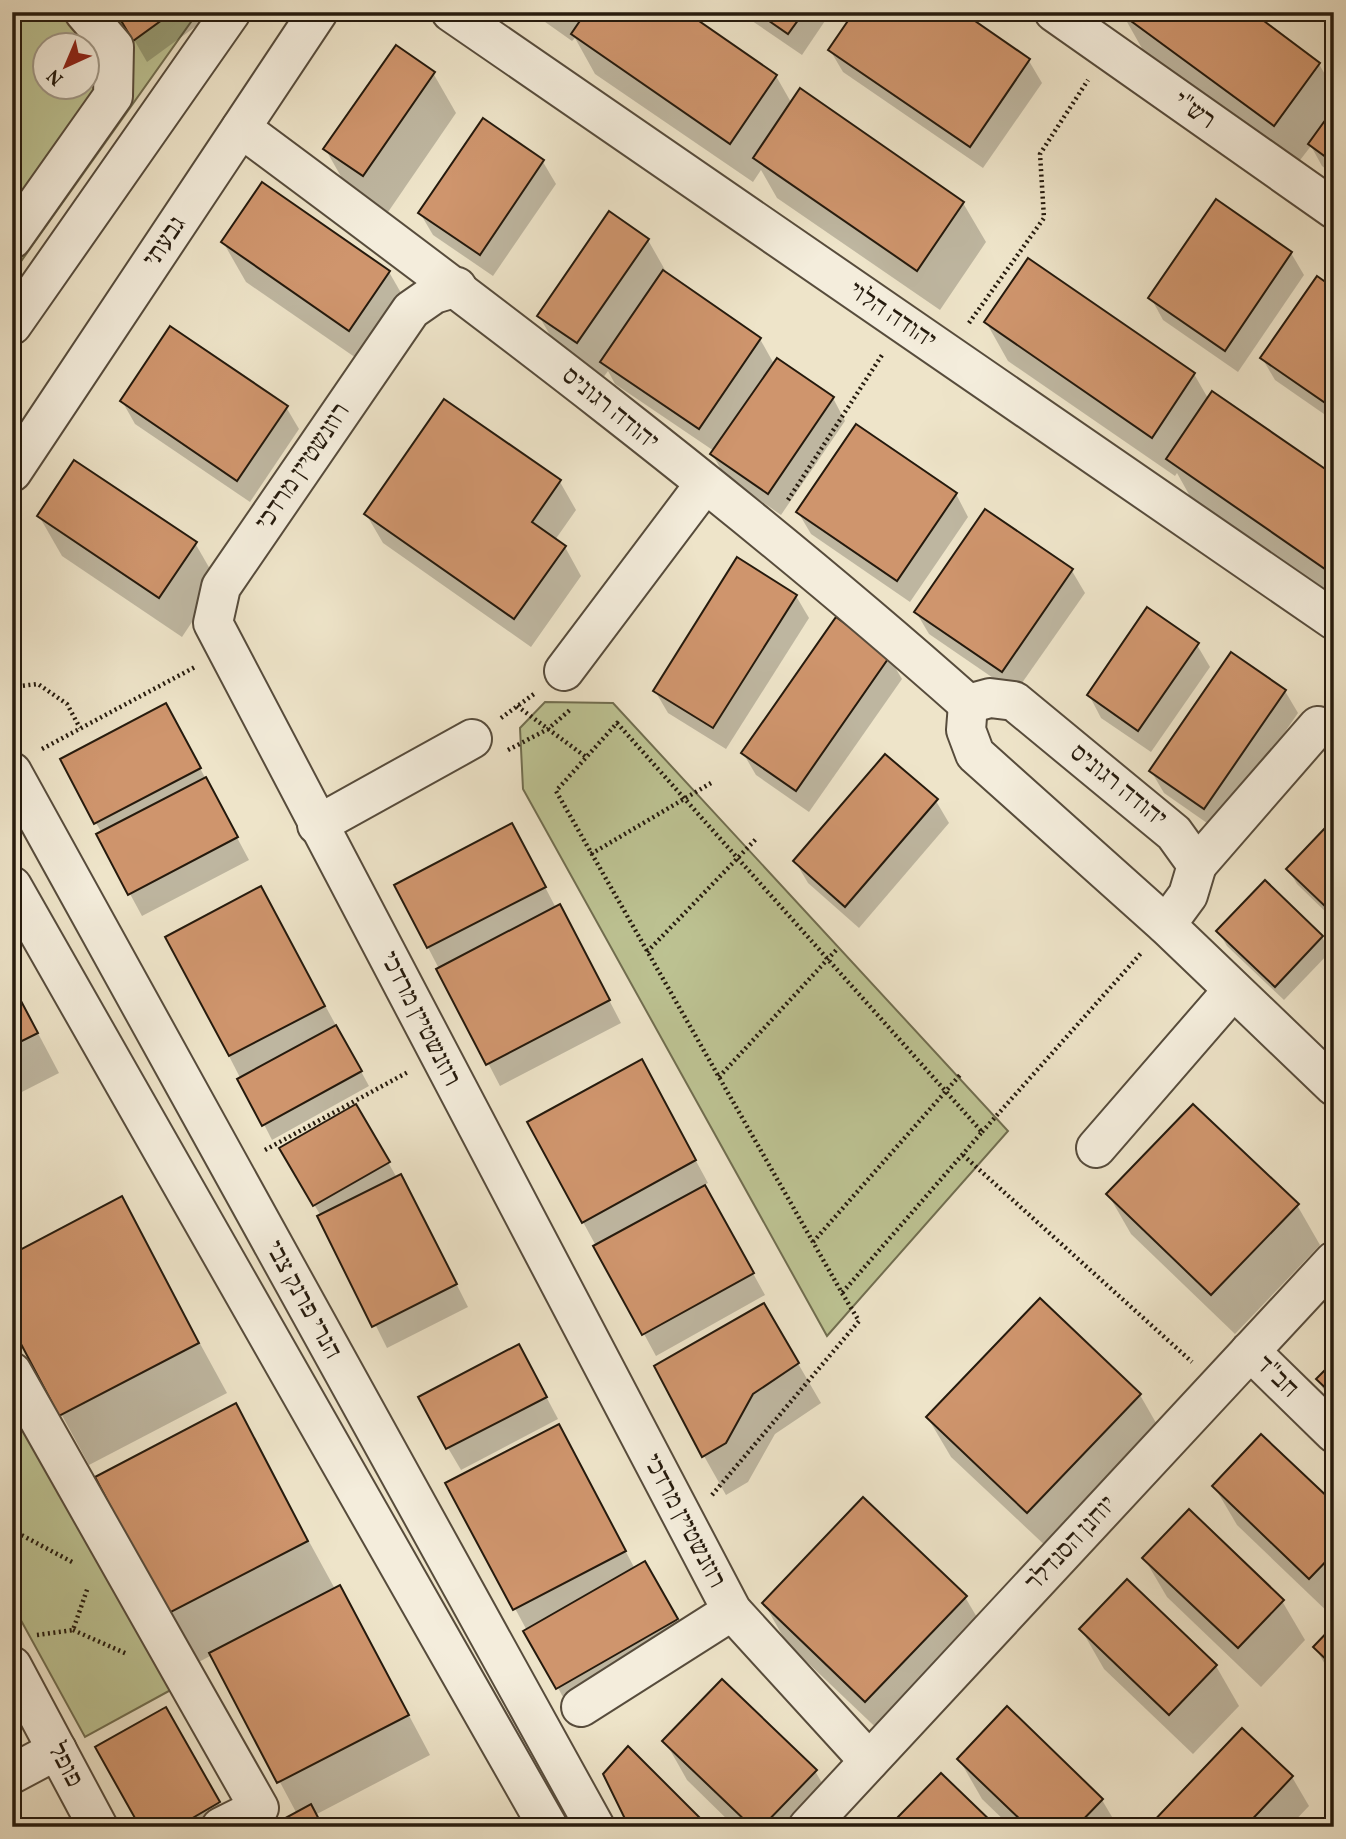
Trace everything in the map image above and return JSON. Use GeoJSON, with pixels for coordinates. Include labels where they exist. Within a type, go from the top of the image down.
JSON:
{"type":"FeatureCollection","features":[{"type":"Feature","properties":{"kind":"street"},"geometry":{"type":"LineString","coordinates":[[12,239],[113,96],[114,47],[84,12]]}},
{"type":"Feature","properties":{"kind":"street"},"geometry":{"type":"LineString","coordinates":[[12,325],[231,12]]}},
{"type":"Feature","properties":{"kind":"street","name":"גבעתי"},"geometry":{"type":"LineString","coordinates":[[12,472],[318,12]]}},
{"type":"Feature","properties":{"kind":"street","name":"יהודה הלוי"},"geometry":{"type":"LineString","coordinates":[[450,12],[1334,620]]}},
{"type":"Feature","properties":{"kind":"street","name":"רש\"י"},"geometry":{"type":"LineString","coordinates":[[1054,12],[1334,209]]}},
{"type":"Feature","properties":{"kind":"street","name":"יהודה רגוניס"},"geometry":{"type":"LineString","coordinates":[[241,128],[457,287],[704,485],[839,589],[968,704],[990,698],[1014,701],[1174,833],[1197,865]]}},
{"type":"Feature","properties":{"kind":"street","name":"רוזנשטיין מרדכי"},"geometry":{"type":"LineString","coordinates":[[457,287],[435,294],[411,310],[220,587],[213,623],[732,1611],[869,1761]]}},
{"type":"Feature","properties":{"kind":"street"},"geometry":{"type":"LineString","coordinates":[[564,671],[704,485]]}},
{"type":"Feature","properties":{"kind":"street"},"geometry":{"type":"LineString","coordinates":[[968,704],[966,730],[975,754],[1166,925],[1334,1086]]}},
{"type":"Feature","properties":{"kind":"street"},"geometry":{"type":"LineString","coordinates":[[1166,925],[1188,895],[1197,865],[1318,726]]}},
{"type":"Feature","properties":{"kind":"street"},"geometry":{"type":"LineString","coordinates":[[317,825],[472,739]]}},
{"type":"Feature","properties":{"kind":"street","name":"הנרי פרנק צבי"},"geometry":{"type":"LineString","coordinates":[[24,762],[231,1169],[595,1827]]}},
{"type":"Feature","properties":{"kind":"street","name":"הנרי פרנק צבי"},"geometry":{"type":"LineString","coordinates":[[12,886],[548,1827]]}},
{"type":"Feature","properties":{"kind":"street"},"geometry":{"type":"LineString","coordinates":[[1097,1148],[1233,990]]}},
{"type":"Feature","properties":{"kind":"street","name":"יוחנן הסנדלר"},"geometry":{"type":"LineString","coordinates":[[808,1827],[1334,1261]]}},
{"type":"Feature","properties":{"kind":"street","name":"חב\"ד"},"geometry":{"type":"LineString","coordinates":[[1250,1351],[1334,1433]]}},
{"type":"Feature","properties":{"kind":"street"},"geometry":{"type":"LineString","coordinates":[[12,1372],[106,1568],[259,1808],[221,1827]]}},
{"type":"Feature","properties":{"kind":"street"},"geometry":{"type":"LineString","coordinates":[[581,1707],[732,1611]]}},
{"type":"Feature","properties":{"kind":"street","name":"פופל"},"geometry":{"type":"LineString","coordinates":[[18,1652],[57,1750],[98,1827]]}},
{"type":"Feature","properties":{"kind":"street"},"geometry":{"type":"LineString","coordinates":[[12,1774],[57,1750]]}},
{"type":"Feature","properties":{"kind":"path"},"geometry":{"type":"LineString","coordinates":[[947,354],[1044,218],[1040,154],[1107,50]]}},
{"type":"Feature","properties":{"kind":"path"},"geometry":{"type":"LineString","coordinates":[[766,533],[902,324]]}},
{"type":"Feature","properties":{"kind":"path"},"geometry":{"type":"LineString","coordinates":[[24,762],[80,728],[226,650]]}},
{"type":"Feature","properties":{"kind":"path"},"geometry":{"type":"LineString","coordinates":[[472,739],[564,671]]}},
{"type":"Feature","properties":{"kind":"path"},"geometry":{"type":"LineString","coordinates":[[12,687],[38,684],[67,704],[80,728]]}},
{"type":"Feature","properties":{"kind":"path"},"geometry":{"type":"LineString","coordinates":[[517,706],[586,757]]}},
{"type":"Feature","properties":{"kind":"path"},"geometry":{"type":"LineString","coordinates":[[687,1525],[859,1321],[556,791],[617,723],[982,1132]]}},
{"type":"Feature","properties":{"kind":"path"},"geometry":{"type":"LineString","coordinates":[[591,854],[711,783]]}},
{"type":"Feature","properties":{"kind":"path"},"geometry":{"type":"LineString","coordinates":[[647,952],[756,839]]}},
{"type":"Feature","properties":{"kind":"path"},"geometry":{"type":"LineString","coordinates":[[842,1293],[1166,925]]}},
{"type":"Feature","properties":{"kind":"path"},"geometry":{"type":"LineString","coordinates":[[719,1077],[838,948]]}},
{"type":"Feature","properties":{"kind":"path"},"geometry":{"type":"LineString","coordinates":[[231,1169],[439,1055]]}},
{"type":"Feature","properties":{"kind":"path"},"geometry":{"type":"LineString","coordinates":[[813,1241],[960,1075]]}},
{"type":"Feature","properties":{"kind":"path"},"geometry":{"type":"LineString","coordinates":[[962,1155],[1218,1386]]}},
{"type":"Feature","properties":{"kind":"path"},"geometry":{"type":"LineString","coordinates":[[12,1530],[106,1568],[73,1630],[18,1652]]}},
{"type":"Feature","properties":{"kind":"green space"},"geometry":{"type":"Polygon","coordinates":[[[12,12],[198,12],[12,274],[12,12]]]}},
{"type":"Feature","properties":{"kind":"green space"},"geometry":{"type":"Polygon","coordinates":[[[545,702],[613,703],[1008,1131],[827,1336],[523,789],[520,728],[545,702]]]}},
{"type":"Feature","properties":{"kind":"green space"},"geometry":{"type":"Polygon","coordinates":[[[12,1400],[178,1686],[85,1737],[12,1604],[12,1400]]]}},
{"type":"Feature","properties":{"kind":"building"},"geometry":{"type":"Polygon","coordinates":[[[116,12],[173,12],[133,41],[116,12]]]}},
{"type":"Feature","properties":{"kind":"building"},"geometry":{"type":"Polygon","coordinates":[[[586,12],[686,12],[777,75],[730,144],[571,34],[586,12]]]}},
{"type":"Feature","properties":{"kind":"building"},"geometry":{"type":"Polygon","coordinates":[[[756,12],[804,12],[788,34],[756,12]]]}},
{"type":"Feature","properties":{"kind":"building"},"geometry":{"type":"Polygon","coordinates":[[[854,12],[962,12],[1030,59],[970,147],[828,50],[854,12]]]}},
{"type":"Feature","properties":{"kind":"building"},"geometry":{"type":"Polygon","coordinates":[[[1252,12],[1320,63],[1274,126],[1120,13],[1252,12]]]}},
{"type":"Feature","properties":{"kind":"building"},"geometry":{"type":"Polygon","coordinates":[[[396,45],[435,72],[363,176],[323,149],[396,45]]]}},
{"type":"Feature","properties":{"kind":"building"},"geometry":{"type":"Polygon","coordinates":[[[800,88],[964,202],[917,271],[753,158],[800,88]]]}},
{"type":"Feature","properties":{"kind":"building"},"geometry":{"type":"Polygon","coordinates":[[[1334,108],[1334,163],[1308,144],[1334,108]]]}},
{"type":"Feature","properties":{"kind":"building"},"geometry":{"type":"Polygon","coordinates":[[[483,118],[544,160],[480,255],[418,213],[483,118]]]}},
{"type":"Feature","properties":{"kind":"building"},"geometry":{"type":"Polygon","coordinates":[[[262,182],[390,271],[349,331],[221,242],[262,182]]]}},
{"type":"Feature","properties":{"kind":"building"},"geometry":{"type":"Polygon","coordinates":[[[1216,199],[1292,252],[1225,351],[1148,298],[1216,199]]]}},
{"type":"Feature","properties":{"kind":"building"},"geometry":{"type":"Polygon","coordinates":[[[609,211],[649,239],[577,343],[537,316],[609,211]]]}},
{"type":"Feature","properties":{"kind":"building"},"geometry":{"type":"Polygon","coordinates":[[[1028,258],[1195,373],[1152,438],[984,322],[1028,258]]]}},
{"type":"Feature","properties":{"kind":"building"},"geometry":{"type":"Polygon","coordinates":[[[663,270],[761,338],[699,429],[600,362],[663,270]]]}},
{"type":"Feature","properties":{"kind":"building"},"geometry":{"type":"Polygon","coordinates":[[[1317,276],[1334,288],[1334,409],[1260,358],[1317,276]]]}},
{"type":"Feature","properties":{"kind":"building"},"geometry":{"type":"Polygon","coordinates":[[[170,326],[288,406],[237,481],[120,401],[170,326]]]}},
{"type":"Feature","properties":{"kind":"building"},"geometry":{"type":"Polygon","coordinates":[[[777,358],[834,397],[768,494],[710,454],[777,358]]]}},
{"type":"Feature","properties":{"kind":"building"},"geometry":{"type":"Polygon","coordinates":[[[1212,391],[1334,475],[1334,556],[1325,569],[1166,459],[1212,391]]]}},
{"type":"Feature","properties":{"kind":"building"},"geometry":{"type":"Polygon","coordinates":[[[444,399],[561,480],[532,522],[566,546],[514,619],[364,514],[444,399]]]}},
{"type":"Feature","properties":{"kind":"building"},"geometry":{"type":"Polygon","coordinates":[[[856,424],[957,493],[897,581],[796,512],[856,424]]]}},
{"type":"Feature","properties":{"kind":"building"},"geometry":{"type":"Polygon","coordinates":[[[74,460],[197,542],[159,598],[37,516],[74,460]]]}},
{"type":"Feature","properties":{"kind":"building"},"geometry":{"type":"Polygon","coordinates":[[[985,509],[1073,569],[1002,672],[914,612],[985,509]]]}},
{"type":"Feature","properties":{"kind":"building"},"geometry":{"type":"Polygon","coordinates":[[[737,557],[797,595],[713,728],[653,691],[737,557]]]}},
{"type":"Feature","properties":{"kind":"building"},"geometry":{"type":"Polygon","coordinates":[[[1147,607],[1199,643],[1138,731],[1087,695],[1147,607]]]}},
{"type":"Feature","properties":{"kind":"building"},"geometry":{"type":"Polygon","coordinates":[[[836,617],[890,656],[796,791],[741,753],[836,617]]]}},
{"type":"Feature","properties":{"kind":"building"},"geometry":{"type":"Polygon","coordinates":[[[1231,652],[1286,690],[1204,809],[1149,771],[1231,652]]]}},
{"type":"Feature","properties":{"kind":"building"},"geometry":{"type":"Polygon","coordinates":[[[166,703],[201,768],[94,824],[60,759],[166,703]]]}},
{"type":"Feature","properties":{"kind":"building"},"geometry":{"type":"Polygon","coordinates":[[[885,754],[938,799],[845,907],[793,861],[885,754]]]}},
{"type":"Feature","properties":{"kind":"building"},"geometry":{"type":"Polygon","coordinates":[[[206,777],[238,837],[128,895],[96,834],[206,777]]]}},
{"type":"Feature","properties":{"kind":"building"},"geometry":{"type":"Polygon","coordinates":[[[512,823],[546,887],[427,948],[394,885],[512,823]]]}},
{"type":"Feature","properties":{"kind":"building"},"geometry":{"type":"Polygon","coordinates":[[[1326,827],[1334,835],[1334,906],[1329,910],[1286,869],[1326,827]]]}},
{"type":"Feature","properties":{"kind":"building"},"geometry":{"type":"Polygon","coordinates":[[[1265,880],[1323,936],[1275,987],[1216,931],[1265,880]]]}},
{"type":"Feature","properties":{"kind":"building"},"geometry":{"type":"Polygon","coordinates":[[[261,886],[325,1006],[229,1056],[165,937],[261,886]]]}},
{"type":"Feature","properties":{"kind":"building"},"geometry":{"type":"Polygon","coordinates":[[[560,904],[610,1000],[486,1065],[436,969],[560,904]]]}},
{"type":"Feature","properties":{"kind":"building"},"geometry":{"type":"Polygon","coordinates":[[[12,984],[38,1033],[12,1046],[12,984]]]}},
{"type":"Feature","properties":{"kind":"building"},"geometry":{"type":"Polygon","coordinates":[[[336,1025],[362,1071],[262,1126],[237,1079],[336,1025]]]}},
{"type":"Feature","properties":{"kind":"building"},"geometry":{"type":"Polygon","coordinates":[[[642,1059],[696,1160],[582,1223],[527,1122],[642,1059]]]}},
{"type":"Feature","properties":{"kind":"building"},"geometry":{"type":"Polygon","coordinates":[[[356,1104],[390,1162],[313,1206],[279,1148],[356,1104]]]}},
{"type":"Feature","properties":{"kind":"building"},"geometry":{"type":"Polygon","coordinates":[[[1193,1104],[1299,1204],[1211,1295],[1106,1194],[1193,1104]]]}},
{"type":"Feature","properties":{"kind":"building"},"geometry":{"type":"Polygon","coordinates":[[[401,1174],[457,1284],[372,1327],[317,1216],[401,1174]]]}},
{"type":"Feature","properties":{"kind":"building"},"geometry":{"type":"Polygon","coordinates":[[[705,1185],[754,1273],[642,1335],[593,1246],[705,1185]]]}},
{"type":"Feature","properties":{"kind":"building"},"geometry":{"type":"Polygon","coordinates":[[[122,1196],[199,1343],[59,1416],[12,1327],[12,1254],[122,1196]]]}},
{"type":"Feature","properties":{"kind":"building"},"geometry":{"type":"Polygon","coordinates":[[[1040,1298],[1141,1394],[1027,1513],[926,1417],[1040,1298]]]}},
{"type":"Feature","properties":{"kind":"building"},"geometry":{"type":"Polygon","coordinates":[[[764,1303],[799,1363],[753,1394],[726,1443],[702,1457],[654,1366],[764,1303]]]}},
{"type":"Feature","properties":{"kind":"building"},"geometry":{"type":"Polygon","coordinates":[[[519,1344],[547,1397],[446,1449],[418,1397],[519,1344]]]}},
{"type":"Feature","properties":{"kind":"building"},"geometry":{"type":"Polygon","coordinates":[[[1334,1361],[1334,1396],[1316,1379],[1334,1361]]]}},
{"type":"Feature","properties":{"kind":"building"},"geometry":{"type":"Polygon","coordinates":[[[236,1403],[308,1541],[167,1614],[95,1477],[236,1403]]]}},
{"type":"Feature","properties":{"kind":"building"},"geometry":{"type":"Polygon","coordinates":[[[559,1424],[626,1551],[513,1610],[445,1483],[559,1424]]]}},
{"type":"Feature","properties":{"kind":"building"},"geometry":{"type":"Polygon","coordinates":[[[1261,1434],[1334,1503],[1334,1553],[1309,1579],[1212,1486],[1261,1434]]]}},
{"type":"Feature","properties":{"kind":"building"},"geometry":{"type":"Polygon","coordinates":[[[863,1497],[967,1596],[865,1702],[762,1603],[863,1497]]]}},
{"type":"Feature","properties":{"kind":"building"},"geometry":{"type":"Polygon","coordinates":[[[1189,1509],[1284,1600],[1238,1648],[1142,1558],[1189,1509]]]}},
{"type":"Feature","properties":{"kind":"building"},"geometry":{"type":"Polygon","coordinates":[[[645,1561],[678,1619],[556,1689],[523,1631],[645,1561]]]}},
{"type":"Feature","properties":{"kind":"building"},"geometry":{"type":"Polygon","coordinates":[[[1127,1579],[1217,1665],[1169,1715],[1079,1629],[1127,1579]]]}},
{"type":"Feature","properties":{"kind":"building"},"geometry":{"type":"Polygon","coordinates":[[[340,1585],[409,1715],[277,1783],[209,1653],[340,1585]]]}},
{"type":"Feature","properties":{"kind":"building"},"geometry":{"type":"Polygon","coordinates":[[[1334,1625],[1334,1667],[1313,1647],[1334,1625]]]}},
{"type":"Feature","properties":{"kind":"building"},"geometry":{"type":"Polygon","coordinates":[[[722,1679],[817,1770],[762,1827],[752,1827],[662,1741],[722,1679]]]}},
{"type":"Feature","properties":{"kind":"building"},"geometry":{"type":"Polygon","coordinates":[[[1007,1706],[1103,1799],[1076,1827],[1028,1827],[957,1759],[1007,1706]]]}},
{"type":"Feature","properties":{"kind":"building"},"geometry":{"type":"Polygon","coordinates":[[[166,1707],[220,1802],[177,1827],[140,1827],[95,1747],[166,1707]]]}},
{"type":"Feature","properties":{"kind":"building"},"geometry":{"type":"Polygon","coordinates":[[[1242,1728],[1293,1776],[1245,1827],[1148,1827],[1242,1728]]]}},
{"type":"Feature","properties":{"kind":"building"},"geometry":{"type":"Polygon","coordinates":[[[628,1746],[709,1827],[629,1827],[603,1774],[628,1746]]]}},
{"type":"Feature","properties":{"kind":"building"},"geometry":{"type":"Polygon","coordinates":[[[941,1773],[997,1827],[904,1827],[896,1819],[941,1773]]]}},
{"type":"Feature","properties":{"kind":"building"},"geometry":{"type":"Polygon","coordinates":[[[311,1804],[323,1827],[269,1827],[311,1804]]]}}]}
